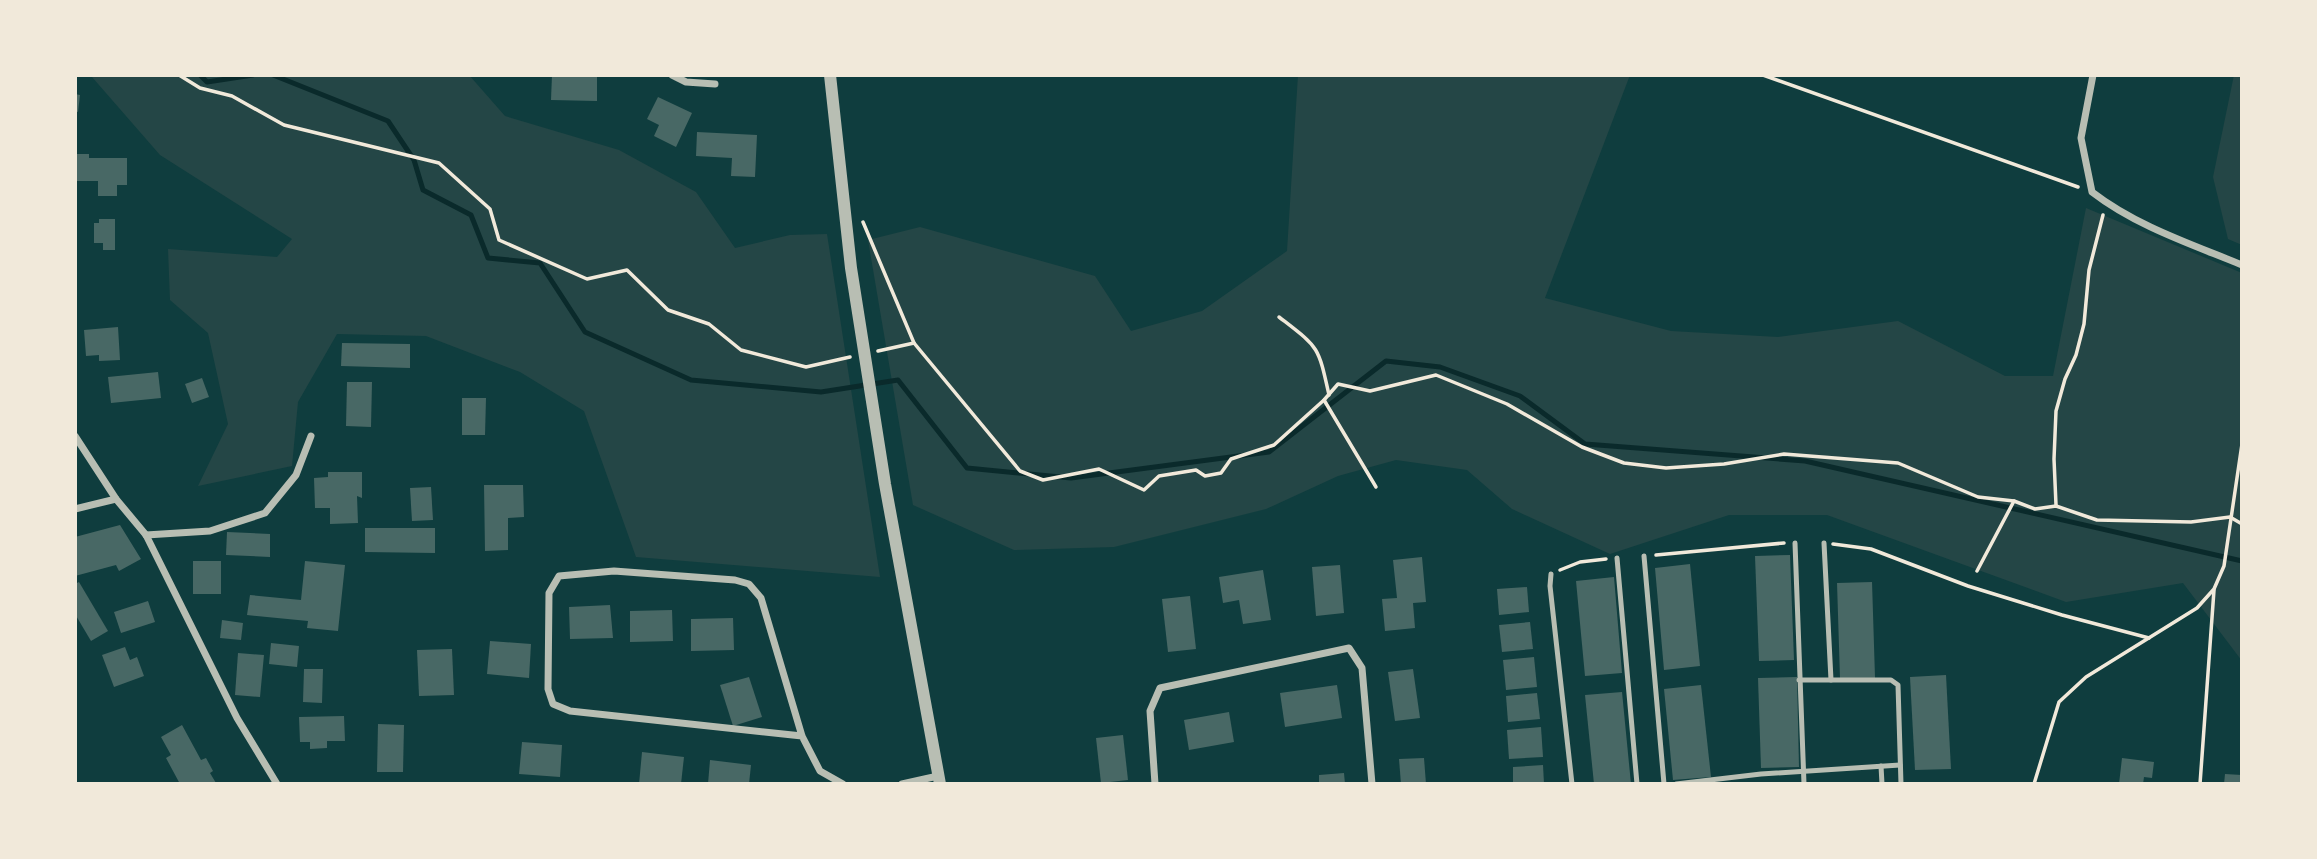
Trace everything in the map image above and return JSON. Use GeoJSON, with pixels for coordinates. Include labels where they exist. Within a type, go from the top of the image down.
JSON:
{"type":"FeatureCollection","features":[{"type":"Feature","properties":{"kind":"street"},"geometry":{"type":"LineString","coordinates":[[672,75],[686,82],[715,83]]}},
{"type":"Feature","properties":{"kind":"street"},"geometry":{"type":"LineString","coordinates":[[830,75],[851,268],[885,484],[939,780],[902,784]]}},
{"type":"Feature","properties":{"kind":"street"},"geometry":{"type":"LineString","coordinates":[[2093,75],[2081,138],[2092,192],[2151,227],[2242,265]]}},
{"type":"Feature","properties":{"kind":"street"},"geometry":{"type":"LineString","coordinates":[[75,436],[116,499],[146,535],[237,718],[277,784]]}},
{"type":"Feature","properties":{"kind":"street"},"geometry":{"type":"LineString","coordinates":[[146,535],[210,531],[265,513],[296,475],[311,436]]}},
{"type":"Feature","properties":{"kind":"street"},"geometry":{"type":"LineString","coordinates":[[75,509],[116,499]]}},
{"type":"Feature","properties":{"kind":"street"},"geometry":{"type":"LineString","coordinates":[[802,736],[570,711],[553,704],[548,689],[549,593],[559,576],[614,571],[735,580],[749,584],[761,598],[802,736],[820,771],[843,784]]}},
{"type":"Feature","properties":{"kind":"street"},"geometry":{"type":"LineString","coordinates":[[1155,784],[1150,711],[1160,688],[1349,648],[1362,668],[1372,784]]}},
{"type":"Feature","properties":{"kind":"lane"},"geometry":{"type":"LineString","coordinates":[[1795,542],[1804,784]]}},
{"type":"Feature","properties":{"kind":"lane"},"geometry":{"type":"LineString","coordinates":[[1824,543],[1831,680]]}},
{"type":"Feature","properties":{"kind":"lane"},"geometry":{"type":"LineString","coordinates":[[1644,556],[1664,784]]}},
{"type":"Feature","properties":{"kind":"lane"},"geometry":{"type":"LineString","coordinates":[[1618,558],[1637,784]]}},
{"type":"Feature","properties":{"kind":"lane"},"geometry":{"type":"LineString","coordinates":[[1551,574],[1550,586],[1572,784]]}},
{"type":"Feature","properties":{"kind":"lane"},"geometry":{"type":"LineString","coordinates":[[1800,680],[1891,680],[1898,685],[1901,784]]}},
{"type":"Feature","properties":{"kind":"lane"},"geometry":{"type":"LineString","coordinates":[[1676,784],[1802,771],[1900,765]]}},
{"type":"Feature","properties":{"kind":"lane"},"geometry":{"type":"LineString","coordinates":[[1881,766],[1882,784]]}},
{"type":"Feature","properties":{"kind":"path"},"geometry":{"type":"LineString","coordinates":[[179,75],[200,88],[232,96],[284,125],[439,163],[490,209],[499,240],[587,279],[627,270],[668,310],[709,324],[741,350],[806,367]]}},
{"type":"Feature","properties":{"kind":"path"},"geometry":{"type":"LineString","coordinates":[[1763,75],[2092,192]]}},
{"type":"Feature","properties":{"kind":"path"},"geometry":{"type":"LineString","coordinates":[[2056,506],[2056,411],[2084,324],[2089,270],[2107,203]]}},
{"type":"Feature","properties":{"kind":"path"},"geometry":{"type":"LineString","coordinates":[[862,220],[914,343],[1020,471],[1043,480],[1099,469],[1144,490],[1159,475],[1196,470],[1205,477],[1221,473],[1231,459],[1274,445],[1324,400],[1338,383],[1370,391],[1436,375],[1507,404],[1582,447],[1624,463],[1666,468],[1724,464],[1784,454],[1898,463],[1978,497],[2014,501],[2035,509],[2056,506],[2097,520],[2191,522],[2231,517],[2242,524]]}},
{"type":"Feature","properties":{"kind":"path"},"geometry":{"type":"LineString","coordinates":[[1279,317],[1306,336],[1320,352],[1329,394]]}},
{"type":"Feature","properties":{"kind":"path"},"geometry":{"type":"LineString","coordinates":[[906,345],[914,343]]}},
{"type":"Feature","properties":{"kind":"path"},"geometry":{"type":"LineString","coordinates":[[1324,400],[1376,487]]}},
{"type":"Feature","properties":{"kind":"path"},"geometry":{"type":"LineString","coordinates":[[2034,784],[2059,702],[2086,677],[2197,608],[2214,589],[2224,566],[2242,444]]}},
{"type":"Feature","properties":{"kind":"path"},"geometry":{"type":"LineString","coordinates":[[1977,571],[2014,501]]}},
{"type":"Feature","properties":{"kind":"path"},"geometry":{"type":"LineString","coordinates":[[1644,556],[1795,542]]}},
{"type":"Feature","properties":{"kind":"path"},"geometry":{"type":"LineString","coordinates":[[1824,543],[1871,549],[1968,586],[2149,638]]}},
{"type":"Feature","properties":{"kind":"path"},"geometry":{"type":"LineString","coordinates":[[1551,574],[1580,562],[1618,558]]}},
{"type":"Feature","properties":{"kind":"path"},"geometry":{"type":"LineString","coordinates":[[2200,784],[2214,589]]}},
{"type":"Feature","properties":{"kind":"shaded area"},"geometry":{"type":"Polygon","coordinates":[[[75,75],[469,75],[505,116],[619,150],[696,192],[735,248],[790,235],[827,234],[880,577],[636,557],[584,411],[520,372],[426,336],[337,334],[298,402],[292,466],[198,486],[228,424],[208,333],[170,300],[168,249],[277,257],[292,239],[160,155],[92,77],[75,75]]]}},
{"type":"Feature","properties":{"kind":"shaded area"},"geometry":{"type":"Polygon","coordinates":[[[1298,75],[1630,75],[1545,298],[1671,331],[1778,337],[1898,321],[2005,376],[2053,376],[2086,208],[2242,273],[2242,661],[2183,583],[2066,602],[1827,515],[1729,515],[1610,554],[1512,509],[1467,470],[1396,460],[1338,476],[1266,509],[1114,547],[1014,550],[913,505],[868,240],[920,227],[1095,276],[1131,331],[1202,311],[1287,251],[1298,75]]]}},
{"type":"Feature","properties":{"kind":"shaded area"},"geometry":{"type":"Polygon","coordinates":[[[2234,75],[2242,75],[2242,245],[2228,239],[2213,177],[2234,75]]]}},
{"type":"Feature","properties":{"kind":"building"},"geometry":{"type":"Polygon","coordinates":[[[552,75],[597,75],[597,101],[551,100],[552,75]]]}},
{"type":"Feature","properties":{"kind":"building"},"geometry":{"type":"Polygon","coordinates":[[[75,94],[80,95],[78,112],[75,111],[75,94]]]}},
{"type":"Feature","properties":{"kind":"building"},"geometry":{"type":"Polygon","coordinates":[[[658,97],[692,113],[676,147],[654,136],[659,125],[647,119],[658,97]]]}},
{"type":"Feature","properties":{"kind":"building"},"geometry":{"type":"Polygon","coordinates":[[[697,132],[757,135],[755,177],[731,176],[732,158],[696,156],[697,132]]]}},
{"type":"Feature","properties":{"kind":"building"},"geometry":{"type":"Polygon","coordinates":[[[75,154],[89,154],[89,158],[127,158],[127,185],[117,185],[117,196],[98,196],[98,181],[75,181],[75,154]]]}},
{"type":"Feature","properties":{"kind":"building"},"geometry":{"type":"Polygon","coordinates":[[[99,219],[115,219],[115,250],[103,250],[103,243],[94,243],[94,223],[99,223],[99,219]]]}},
{"type":"Feature","properties":{"kind":"building"},"geometry":{"type":"Polygon","coordinates":[[[118,327],[120,360],[99,361],[99,355],[86,356],[84,330],[118,327]]]}},
{"type":"Feature","properties":{"kind":"building"},"geometry":{"type":"Polygon","coordinates":[[[342,343],[410,344],[410,368],[341,366],[342,343]]]}},
{"type":"Feature","properties":{"kind":"building"},"geometry":{"type":"Polygon","coordinates":[[[158,372],[161,398],[111,403],[108,377],[158,372]]]}},
{"type":"Feature","properties":{"kind":"building"},"geometry":{"type":"Polygon","coordinates":[[[202,378],[209,397],[192,403],[185,384],[202,378]]]}},
{"type":"Feature","properties":{"kind":"building"},"geometry":{"type":"Polygon","coordinates":[[[347,382],[372,382],[371,427],[346,426],[347,382]]]}},
{"type":"Feature","properties":{"kind":"building"},"geometry":{"type":"Polygon","coordinates":[[[462,398],[486,398],[485,435],[462,435],[462,398]]]}},
{"type":"Feature","properties":{"kind":"building"},"geometry":{"type":"Polygon","coordinates":[[[328,472],[362,472],[362,498],[357,496],[358,523],[330,524],[330,508],[315,508],[314,478],[328,477],[328,472]]]}},
{"type":"Feature","properties":{"kind":"building"},"geometry":{"type":"Polygon","coordinates":[[[484,485],[523,485],[524,517],[508,518],[508,550],[485,551],[484,485]]]}},
{"type":"Feature","properties":{"kind":"building"},"geometry":{"type":"Polygon","coordinates":[[[431,487],[433,520],[412,521],[410,488],[431,487]]]}},
{"type":"Feature","properties":{"kind":"building"},"geometry":{"type":"Polygon","coordinates":[[[120,525],[141,559],[119,571],[116,565],[75,576],[75,537],[120,525]]]}},
{"type":"Feature","properties":{"kind":"building"},"geometry":{"type":"Polygon","coordinates":[[[365,528],[435,528],[435,553],[365,552],[365,528]]]}},
{"type":"Feature","properties":{"kind":"building"},"geometry":{"type":"Polygon","coordinates":[[[227,532],[270,534],[270,557],[226,555],[227,532]]]}},
{"type":"Feature","properties":{"kind":"building"},"geometry":{"type":"Polygon","coordinates":[[[1790,555],[1794,660],[1759,661],[1755,556],[1790,555]]]}},
{"type":"Feature","properties":{"kind":"building"},"geometry":{"type":"Polygon","coordinates":[[[1422,557],[1426,602],[1413,603],[1415,628],[1385,631],[1382,599],[1397,598],[1393,560],[1422,557]]]}},
{"type":"Feature","properties":{"kind":"building"},"geometry":{"type":"Polygon","coordinates":[[[193,561],[221,561],[221,594],[193,594],[193,561]]]}},
{"type":"Feature","properties":{"kind":"building"},"geometry":{"type":"Polygon","coordinates":[[[305,561],[345,565],[338,631],[307,628],[308,621],[247,615],[250,595],[301,600],[305,561]]]}},
{"type":"Feature","properties":{"kind":"building"},"geometry":{"type":"Polygon","coordinates":[[[1690,564],[1700,666],[1664,670],[1655,568],[1690,564]]]}},
{"type":"Feature","properties":{"kind":"building"},"geometry":{"type":"Polygon","coordinates":[[[1340,565],[1344,613],[1316,616],[1312,567],[1340,565]]]}},
{"type":"Feature","properties":{"kind":"building"},"geometry":{"type":"Polygon","coordinates":[[[1263,570],[1271,620],[1243,624],[1239,600],[1223,603],[1219,577],[1263,570]]]}},
{"type":"Feature","properties":{"kind":"building"},"geometry":{"type":"Polygon","coordinates":[[[1614,577],[1622,673],[1585,676],[1576,581],[1614,577]]]}},
{"type":"Feature","properties":{"kind":"building"},"geometry":{"type":"Polygon","coordinates":[[[79,582],[108,631],[91,641],[75,614],[75,584],[79,582]]]}},
{"type":"Feature","properties":{"kind":"building"},"geometry":{"type":"Polygon","coordinates":[[[1872,582],[1875,678],[1840,679],[1837,583],[1872,582]]]}},
{"type":"Feature","properties":{"kind":"building"},"geometry":{"type":"Polygon","coordinates":[[[1527,587],[1529,612],[1499,615],[1497,589],[1527,587]]]}},
{"type":"Feature","properties":{"kind":"building"},"geometry":{"type":"Polygon","coordinates":[[[1190,596],[1196,649],[1168,652],[1162,599],[1190,596]]]}},
{"type":"Feature","properties":{"kind":"building"},"geometry":{"type":"Polygon","coordinates":[[[148,601],[155,622],[121,633],[114,612],[148,601]]]}},
{"type":"Feature","properties":{"kind":"building"},"geometry":{"type":"Polygon","coordinates":[[[610,605],[613,638],[570,639],[569,607],[610,605]]]}},
{"type":"Feature","properties":{"kind":"building"},"geometry":{"type":"Polygon","coordinates":[[[672,610],[673,641],[630,642],[630,611],[672,610]]]}},
{"type":"Feature","properties":{"kind":"building"},"geometry":{"type":"Polygon","coordinates":[[[733,618],[734,650],[691,651],[691,619],[733,618]]]}},
{"type":"Feature","properties":{"kind":"building"},"geometry":{"type":"Polygon","coordinates":[[[222,620],[243,623],[241,640],[220,638],[222,620]]]}},
{"type":"Feature","properties":{"kind":"building"},"geometry":{"type":"Polygon","coordinates":[[[1530,622],[1533,649],[1502,652],[1499,625],[1530,622]]]}},
{"type":"Feature","properties":{"kind":"building"},"geometry":{"type":"Polygon","coordinates":[[[490,641],[531,644],[529,678],[487,674],[490,641]]]}},
{"type":"Feature","properties":{"kind":"building"},"geometry":{"type":"Polygon","coordinates":[[[271,643],[299,646],[297,667],[269,664],[271,643]]]}},
{"type":"Feature","properties":{"kind":"building"},"geometry":{"type":"Polygon","coordinates":[[[125,647],[130,660],[137,657],[144,676],[114,687],[102,655],[125,647]]]}},
{"type":"Feature","properties":{"kind":"building"},"geometry":{"type":"Polygon","coordinates":[[[452,649],[454,695],[419,696],[417,650],[452,649]]]}},
{"type":"Feature","properties":{"kind":"building"},"geometry":{"type":"Polygon","coordinates":[[[238,653],[264,655],[260,697],[235,695],[238,653]]]}},
{"type":"Feature","properties":{"kind":"building"},"geometry":{"type":"Polygon","coordinates":[[[1534,657],[1537,687],[1506,690],[1503,660],[1534,657]]]}},
{"type":"Feature","properties":{"kind":"building"},"geometry":{"type":"Polygon","coordinates":[[[304,669],[323,669],[322,703],[303,702],[304,669]]]}},
{"type":"Feature","properties":{"kind":"building"},"geometry":{"type":"Polygon","coordinates":[[[1413,669],[1420,718],[1395,721],[1388,672],[1413,669]]]}},
{"type":"Feature","properties":{"kind":"building"},"geometry":{"type":"Polygon","coordinates":[[[1946,675],[1951,769],[1915,770],[1910,677],[1946,675]]]}},
{"type":"Feature","properties":{"kind":"building"},"geometry":{"type":"Polygon","coordinates":[[[749,677],[762,717],[733,726],[720,685],[749,677]]]}},
{"type":"Feature","properties":{"kind":"building"},"geometry":{"type":"Polygon","coordinates":[[[1797,677],[1799,767],[1761,768],[1758,678],[1797,677]]]}},
{"type":"Feature","properties":{"kind":"building"},"geometry":{"type":"Polygon","coordinates":[[[1337,685],[1342,718],[1285,727],[1280,693],[1337,685]]]}},
{"type":"Feature","properties":{"kind":"building"},"geometry":{"type":"Polygon","coordinates":[[[1701,685],[1711,777],[1673,780],[1664,689],[1701,685]]]}},
{"type":"Feature","properties":{"kind":"building"},"geometry":{"type":"Polygon","coordinates":[[[1622,692],[1631,784],[1594,784],[1585,695],[1622,692]]]}},
{"type":"Feature","properties":{"kind":"building"},"geometry":{"type":"Polygon","coordinates":[[[1537,693],[1540,719],[1508,722],[1506,696],[1537,693]]]}},
{"type":"Feature","properties":{"kind":"building"},"geometry":{"type":"Polygon","coordinates":[[[1229,712],[1234,742],[1189,750],[1184,720],[1229,712]]]}},
{"type":"Feature","properties":{"kind":"building"},"geometry":{"type":"Polygon","coordinates":[[[344,716],[345,741],[327,741],[327,748],[310,749],[310,742],[300,742],[299,717],[344,716]]]}},
{"type":"Feature","properties":{"kind":"building"},"geometry":{"type":"Polygon","coordinates":[[[378,724],[404,725],[403,772],[377,772],[378,724]]]}},
{"type":"Feature","properties":{"kind":"building"},"geometry":{"type":"Polygon","coordinates":[[[182,725],[201,760],[206,758],[216,783],[180,784],[166,758],[171,755],[161,737],[182,725]]]}},
{"type":"Feature","properties":{"kind":"building"},"geometry":{"type":"Polygon","coordinates":[[[1541,727],[1543,757],[1509,759],[1507,730],[1541,727]]]}},
{"type":"Feature","properties":{"kind":"building"},"geometry":{"type":"Polygon","coordinates":[[[1123,735],[1128,780],[1101,783],[1096,738],[1123,735]]]}},
{"type":"Feature","properties":{"kind":"building"},"geometry":{"type":"Polygon","coordinates":[[[522,742],[562,745],[560,777],[519,774],[522,742]]]}},
{"type":"Feature","properties":{"kind":"building"},"geometry":{"type":"Polygon","coordinates":[[[642,752],[684,757],[681,784],[639,784],[642,752]]]}},
{"type":"Feature","properties":{"kind":"building"},"geometry":{"type":"Polygon","coordinates":[[[1424,758],[1426,784],[1401,784],[1399,759],[1424,758]]]}},
{"type":"Feature","properties":{"kind":"building"},"geometry":{"type":"Polygon","coordinates":[[[2122,758],[2154,762],[2152,778],[2144,777],[2143,784],[2119,784],[2122,758]]]}},
{"type":"Feature","properties":{"kind":"building"},"geometry":{"type":"Polygon","coordinates":[[[710,760],[751,765],[749,784],[708,784],[710,760]]]}},
{"type":"Feature","properties":{"kind":"building"},"geometry":{"type":"Polygon","coordinates":[[[1543,765],[1544,784],[1513,784],[1513,767],[1543,765]]]}},
{"type":"Feature","properties":{"kind":"building"},"geometry":{"type":"Polygon","coordinates":[[[1344,773],[1345,784],[1319,784],[1319,775],[1344,773]]]}},
{"type":"Feature","properties":{"kind":"building"},"geometry":{"type":"Polygon","coordinates":[[[2225,774],[2242,775],[2242,784],[2224,784],[2225,774]]]}},
{"type":"Feature","properties":{"kind":"waterway"},"geometry":{"type":"LineString","coordinates":[[200,75],[207,82],[253,75]]}},
{"type":"Feature","properties":{"kind":"waterway"},"geometry":{"type":"LineString","coordinates":[[273,75],[388,121],[414,160],[423,190],[471,215],[488,258],[540,263],[585,332],[691,380],[821,392],[898,380],[967,468],[1071,478],[1269,452],[1386,361],[1440,367],[1520,396],[1585,444],[1805,461],[2242,561]]}}]}
